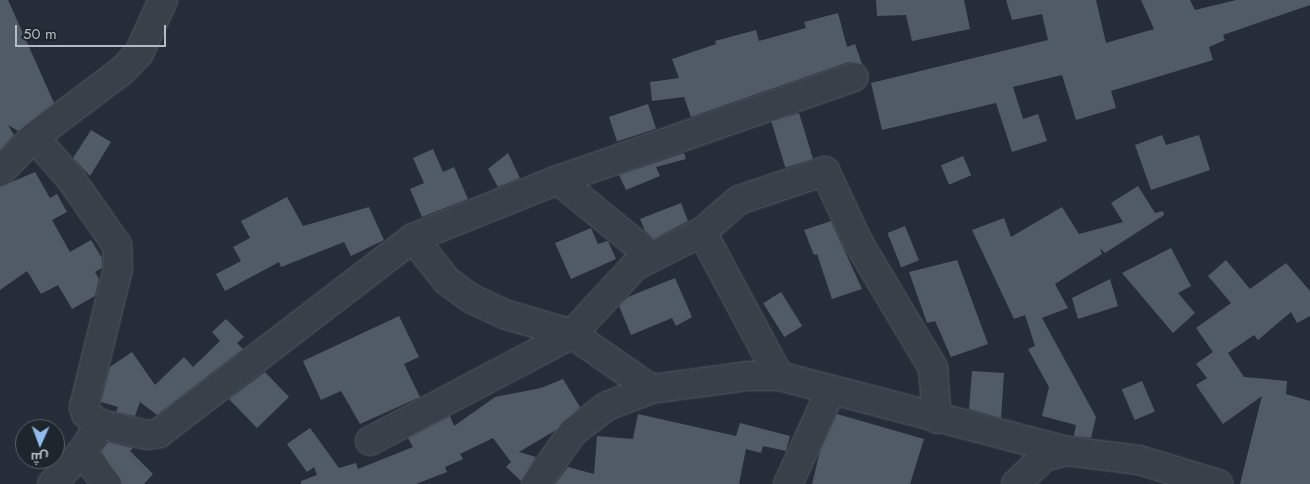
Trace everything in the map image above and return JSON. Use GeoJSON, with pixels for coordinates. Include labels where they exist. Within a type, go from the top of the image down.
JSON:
{"type":"FeatureCollection","features":[{"type":"Feature","properties":{"kind":"street"},"geometry":{"type":"LineString","coordinates":[[0,172],[34,137],[123,70],[139,53],[163,0]]}},
{"type":"Feature","properties":{"kind":"street"},"geometry":{"type":"LineString","coordinates":[[34,137],[72,180],[117,245],[118,269],[84,408],[86,414],[100,424],[147,435],[159,433],[413,238],[558,180],[854,77]]}},
{"type":"Feature","properties":{"kind":"street"},"geometry":{"type":"LineString","coordinates":[[370,441],[572,334],[635,266],[650,256],[702,232],[739,200],[825,171],[858,242],[933,368],[937,419]]}},
{"type":"Feature","properties":{"kind":"street"},"geometry":{"type":"LineString","coordinates":[[558,180],[650,256]]}},
{"type":"Feature","properties":{"kind":"street"},"geometry":{"type":"LineString","coordinates":[[702,232],[779,376]]}},
{"type":"Feature","properties":{"kind":"street"},"geometry":{"type":"LineString","coordinates":[[413,238],[447,281],[472,299],[504,314],[572,334],[650,389]]}},
{"type":"Feature","properties":{"kind":"street"},"geometry":{"type":"LineString","coordinates":[[536,484],[573,432],[607,406],[650,389],[703,380],[779,376],[937,419],[1067,451],[1139,460],[1218,484]]}},
{"type":"Feature","properties":{"kind":"street"},"geometry":{"type":"LineString","coordinates":[[788,484],[831,390]]}},
{"type":"Feature","properties":{"kind":"street"},"geometry":{"type":"LineString","coordinates":[[52,484],[82,452],[100,424]]}},
{"type":"Feature","properties":{"kind":"street"},"geometry":{"type":"LineString","coordinates":[[1016,484],[1044,457],[1067,451]]}},
{"type":"Feature","properties":{"kind":"street"},"geometry":{"type":"LineString","coordinates":[[82,452],[107,484]]}},
{"type":"Feature","properties":{"kind":"building"},"geometry":{"type":"Polygon","coordinates":[[[0,0],[8,0],[54,103],[18,131],[8,125],[14,135],[0,150],[0,0]]]}},
{"type":"Feature","properties":{"kind":"building"},"geometry":{"type":"Polygon","coordinates":[[[876,0],[964,0],[970,29],[912,41],[906,15],[877,16],[876,0]]]}},
{"type":"Feature","properties":{"kind":"building"},"geometry":{"type":"Polygon","coordinates":[[[1006,0],[1096,0],[1106,43],[1154,29],[1141,0],[1190,0],[1195,10],[1236,0],[1310,0],[1310,5],[1223,35],[1225,40],[1209,47],[1213,60],[1111,91],[1116,108],[1076,120],[1062,75],[1013,87],[1023,119],[1038,114],[1047,141],[1012,152],[996,103],[882,130],[871,83],[1048,40],[1042,14],[1012,20],[1006,0]]]}},
{"type":"Feature","properties":{"kind":"building"},"geometry":{"type":"Polygon","coordinates":[[[838,13],[847,47],[855,44],[862,64],[849,62],[691,117],[684,97],[652,101],[650,82],[679,78],[672,59],[716,44],[715,41],[756,30],[759,41],[806,28],[804,22],[838,13]]]}},
{"type":"Feature","properties":{"kind":"building"},"geometry":{"type":"Polygon","coordinates":[[[648,104],[656,129],[617,141],[609,117],[648,104]]]}},
{"type":"Feature","properties":{"kind":"building"},"geometry":{"type":"Polygon","coordinates":[[[799,113],[813,159],[785,167],[771,121],[799,113]]]}},
{"type":"Feature","properties":{"kind":"building"},"geometry":{"type":"Polygon","coordinates":[[[91,130],[111,142],[90,176],[73,158],[91,130]]]}},
{"type":"Feature","properties":{"kind":"building"},"geometry":{"type":"Polygon","coordinates":[[[1162,135],[1166,145],[1199,135],[1210,170],[1151,190],[1135,145],[1162,135]]]}},
{"type":"Feature","properties":{"kind":"building"},"geometry":{"type":"Polygon","coordinates":[[[433,149],[443,172],[454,167],[468,199],[422,217],[410,189],[424,183],[413,158],[433,149]]]}},
{"type":"Feature","properties":{"kind":"building"},"geometry":{"type":"Polygon","coordinates":[[[508,153],[520,178],[498,187],[488,169],[508,153]]]}},
{"type":"Feature","properties":{"kind":"building"},"geometry":{"type":"Polygon","coordinates":[[[684,153],[686,159],[656,167],[660,176],[626,190],[619,175],[684,153]]]}},
{"type":"Feature","properties":{"kind":"building"},"geometry":{"type":"Polygon","coordinates":[[[963,156],[971,175],[949,185],[941,165],[963,156]]]}},
{"type":"Feature","properties":{"kind":"building"},"geometry":{"type":"Polygon","coordinates":[[[35,172],[50,198],[57,194],[67,212],[52,220],[70,252],[91,240],[102,258],[102,268],[95,272],[99,279],[95,296],[72,309],[58,285],[41,294],[27,271],[0,290],[0,187],[35,172]]]}},
{"type":"Feature","properties":{"kind":"building"},"geometry":{"type":"Polygon","coordinates":[[[1138,186],[1155,213],[1163,211],[1164,215],[1105,253],[1100,248],[1102,254],[1055,284],[1068,308],[1042,318],[1096,417],[1091,438],[1074,436],[1076,425],[1042,416],[1049,387],[1028,349],[1035,346],[1025,315],[1014,319],[972,230],[1004,218],[1011,237],[1062,207],[1079,234],[1123,222],[1111,203],[1138,186]]]}},
{"type":"Feature","properties":{"kind":"building"},"geometry":{"type":"Polygon","coordinates":[[[287,197],[303,226],[369,207],[384,240],[351,256],[344,242],[281,267],[279,262],[225,291],[216,274],[241,261],[233,247],[250,238],[241,221],[287,197]]]}},
{"type":"Feature","properties":{"kind":"building"},"geometry":{"type":"Polygon","coordinates":[[[681,203],[688,221],[654,239],[645,231],[640,219],[681,203]]]}},
{"type":"Feature","properties":{"kind":"building"},"geometry":{"type":"Polygon","coordinates":[[[831,221],[862,289],[832,299],[817,254],[814,255],[804,230],[831,221]]]}},
{"type":"Feature","properties":{"kind":"building"},"geometry":{"type":"Polygon","coordinates":[[[905,226],[919,260],[901,267],[887,233],[905,226]]]}},
{"type":"Feature","properties":{"kind":"building"},"geometry":{"type":"Polygon","coordinates":[[[591,228],[598,244],[608,241],[616,259],[571,279],[555,243],[591,228]]]}},
{"type":"Feature","properties":{"kind":"building"},"geometry":{"type":"Polygon","coordinates":[[[1171,248],[1191,286],[1178,293],[1195,313],[1173,333],[1122,273],[1171,248]]]}},
{"type":"Feature","properties":{"kind":"building"},"geometry":{"type":"Polygon","coordinates":[[[957,260],[988,344],[951,357],[935,321],[927,323],[909,272],[957,260]]]}},
{"type":"Feature","properties":{"kind":"building"},"geometry":{"type":"Polygon","coordinates":[[[1226,260],[1250,289],[1286,263],[1310,291],[1310,316],[1297,323],[1291,312],[1258,340],[1254,335],[1228,353],[1244,377],[1287,381],[1286,394],[1310,401],[1310,484],[1240,484],[1262,396],[1223,424],[1196,385],[1207,378],[1196,364],[1213,352],[1196,328],[1231,303],[1208,276],[1226,260]]]}},
{"type":"Feature","properties":{"kind":"building"},"geometry":{"type":"Polygon","coordinates":[[[675,278],[692,317],[676,326],[672,318],[631,335],[619,306],[628,297],[675,278]]]}},
{"type":"Feature","properties":{"kind":"building"},"geometry":{"type":"Polygon","coordinates":[[[1110,279],[1118,306],[1078,319],[1072,298],[1110,279]]]}},
{"type":"Feature","properties":{"kind":"building"},"geometry":{"type":"Polygon","coordinates":[[[781,292],[802,326],[784,337],[763,303],[781,292]]]}},
{"type":"Feature","properties":{"kind":"building"},"geometry":{"type":"Polygon","coordinates":[[[399,316],[419,357],[404,364],[420,397],[360,424],[341,391],[321,400],[303,361],[399,316]]]}},
{"type":"Feature","properties":{"kind":"building"},"geometry":{"type":"Polygon","coordinates":[[[226,319],[244,337],[237,343],[243,349],[157,415],[140,402],[135,416],[116,412],[118,407],[101,402],[110,367],[132,352],[155,385],[184,357],[193,367],[220,341],[212,332],[226,319]]]}},
{"type":"Feature","properties":{"kind":"building"},"geometry":{"type":"Polygon","coordinates":[[[972,371],[1004,373],[1001,418],[969,409],[972,371]]]}},
{"type":"Feature","properties":{"kind":"building"},"geometry":{"type":"Polygon","coordinates":[[[265,372],[289,397],[257,428],[229,399],[265,372]]]}},
{"type":"Feature","properties":{"kind":"building"},"geometry":{"type":"Polygon","coordinates":[[[563,379],[580,407],[556,430],[519,452],[536,457],[521,481],[506,467],[511,462],[493,438],[460,454],[463,459],[445,467],[447,472],[416,484],[301,484],[301,481],[317,475],[314,467],[307,472],[287,444],[310,428],[339,468],[356,463],[358,469],[413,447],[408,438],[450,416],[454,426],[495,397],[541,388],[563,379]]]}},
{"type":"Feature","properties":{"kind":"building"},"geometry":{"type":"Polygon","coordinates":[[[1142,381],[1155,411],[1135,420],[1122,390],[1142,381]]]}},
{"type":"Feature","properties":{"kind":"building"},"geometry":{"type":"Polygon","coordinates":[[[638,414],[736,436],[740,423],[790,436],[786,451],[763,446],[761,453],[746,449],[739,484],[555,484],[568,467],[594,474],[597,436],[633,439],[638,414]]]}},
{"type":"Feature","properties":{"kind":"building"},"geometry":{"type":"Polygon","coordinates":[[[837,414],[924,439],[910,484],[812,484],[820,451],[837,414]]]}},
{"type":"Feature","properties":{"kind":"building"},"geometry":{"type":"Polygon","coordinates":[[[108,442],[133,448],[130,451],[153,474],[144,484],[122,484],[101,451],[108,442]]]}}]}
